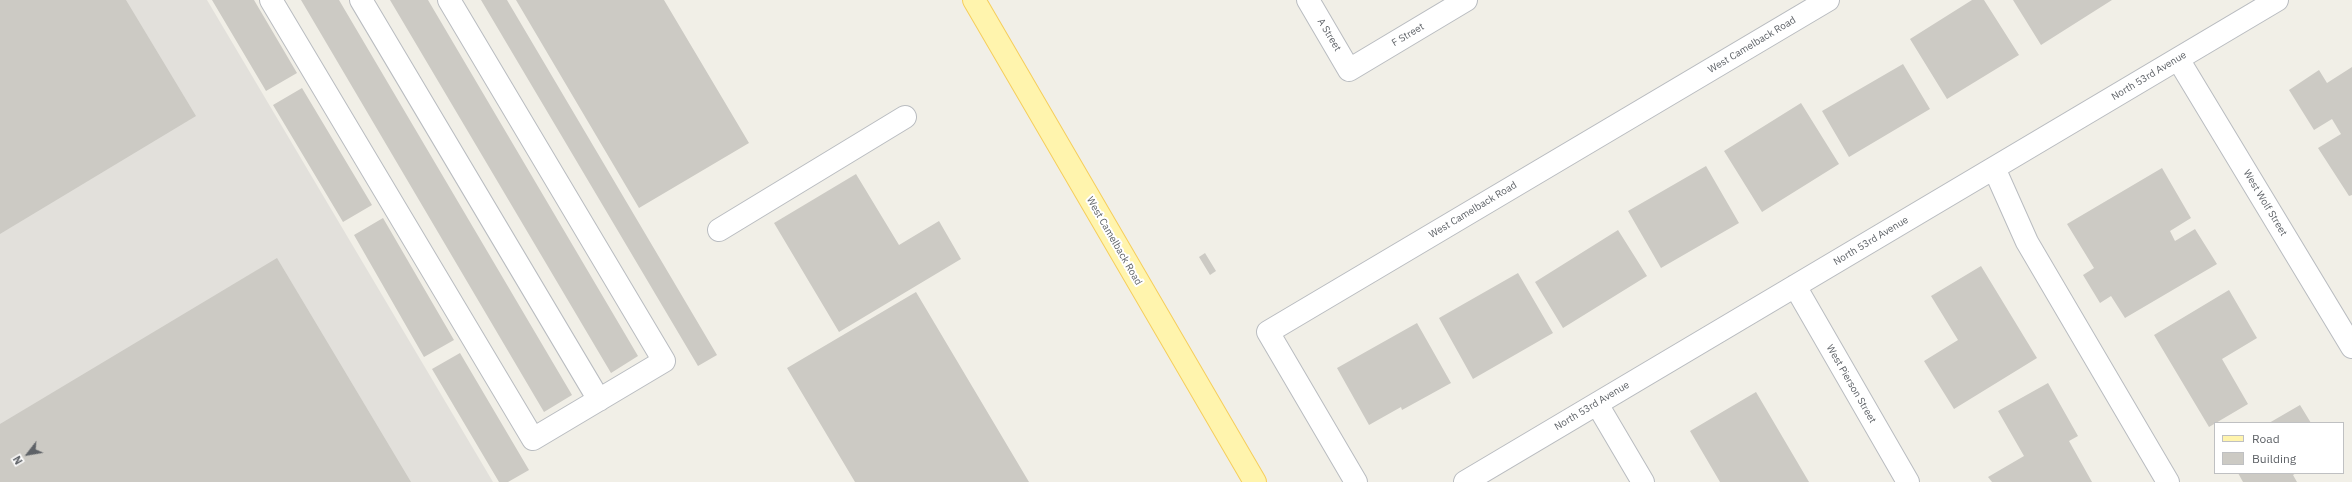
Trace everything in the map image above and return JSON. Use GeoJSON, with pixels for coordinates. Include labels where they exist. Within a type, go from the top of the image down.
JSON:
{"type":"FeatureCollection","features":[{"type":"Feature","properties":{"kind":"main road","name":"West Camelback Road"},"geometry":{"type":"LineString","coordinates":[[974,0],[1255,482]]}},
{"type":"Feature","properties":{"kind":"street"},"geometry":{"type":"LineString","coordinates":[[271,0],[533,439],[664,361],[449,0]]}},
{"type":"Feature","properties":{"kind":"street"},"geometry":{"type":"LineString","coordinates":[[361,0],[599,400]]}},
{"type":"Feature","properties":{"kind":"street","name":"A Street"},"geometry":{"type":"LineString","coordinates":[[1308,0],[1349,70]]}},
{"type":"Feature","properties":{"kind":"street","name":"F Street"},"geometry":{"type":"LineString","coordinates":[[1349,70],[1466,0]]}},
{"type":"Feature","properties":{"kind":"street","name":"West Camelback Road"},"geometry":{"type":"LineString","coordinates":[[1356,482],[1268,332],[1828,0]]}},
{"type":"Feature","properties":{"kind":"street","name":"North 53rd Avenue"},"geometry":{"type":"LineString","coordinates":[[1465,482],[2277,0]]}},
{"type":"Feature","properties":{"kind":"street","name":"West Wolf Street"},"geometry":{"type":"LineString","coordinates":[[2178,59],[2352,347]]}},
{"type":"Feature","properties":{"kind":"street"},"geometry":{"type":"LineString","coordinates":[[719,230],[905,116]]}},
{"type":"Feature","properties":{"kind":"street"},"geometry":{"type":"LineString","coordinates":[[1994,168],[2027,242],[2168,482]]}},
{"type":"Feature","properties":{"kind":"street","name":"West Pierson Street"},"geometry":{"type":"LineString","coordinates":[[1795,286],[1908,482]]}},
{"type":"Feature","properties":{"kind":"street"},"geometry":{"type":"LineString","coordinates":[[1597,404],[1643,482]]}},
{"type":"Feature","properties":{"kind":"shaded area"},"geometry":{"type":"Polygon","coordinates":[[[0,0],[207,0],[493,482],[0,482],[0,0]]]}},
{"type":"Feature","properties":{"kind":"building"},"geometry":{"type":"Polygon","coordinates":[[[0,0],[126,0],[196,116],[0,234],[0,0]]]}},
{"type":"Feature","properties":{"kind":"building"},"geometry":{"type":"Polygon","coordinates":[[[212,0],[254,0],[297,73],[266,91],[212,0]]]}},
{"type":"Feature","properties":{"kind":"building"},"geometry":{"type":"Polygon","coordinates":[[[301,0],[339,0],[572,395],[544,412],[301,0]]]}},
{"type":"Feature","properties":{"kind":"building"},"geometry":{"type":"Polygon","coordinates":[[[390,0],[428,0],[638,356],[611,373],[390,0]]]}},
{"type":"Feature","properties":{"kind":"building"},"geometry":{"type":"Polygon","coordinates":[[[481,0],[507,0],[717,355],[698,366],[481,0]]]}},
{"type":"Feature","properties":{"kind":"building"},"geometry":{"type":"Polygon","coordinates":[[[516,0],[664,0],[749,143],[639,208],[516,0]]]}},
{"type":"Feature","properties":{"kind":"building"},"geometry":{"type":"Polygon","coordinates":[[[1972,0],[1984,0],[2019,55],[1947,99],[1910,39],[1972,0]]]}},
{"type":"Feature","properties":{"kind":"building"},"geometry":{"type":"Polygon","coordinates":[[[2013,0],[2112,0],[2041,45],[2013,0]]]}},
{"type":"Feature","properties":{"kind":"building"},"geometry":{"type":"Polygon","coordinates":[[[1903,64],[1930,109],[1849,157],[1822,111],[1903,64]]]}},
{"type":"Feature","properties":{"kind":"building"},"geometry":{"type":"Polygon","coordinates":[[[2352,67],[2352,195],[2349,196],[2318,148],[2341,134],[2332,119],[2314,130],[2289,90],[2319,70],[2327,83],[2352,67]]]}},
{"type":"Feature","properties":{"kind":"building"},"geometry":{"type":"Polygon","coordinates":[[[302,88],[372,205],[343,222],[273,105],[302,88]]]}},
{"type":"Feature","properties":{"kind":"building"},"geometry":{"type":"Polygon","coordinates":[[[1801,103],[1839,164],[1762,212],[1724,151],[1801,103]]]}},
{"type":"Feature","properties":{"kind":"building"},"geometry":{"type":"Polygon","coordinates":[[[1706,166],[1739,223],[1661,268],[1628,211],[1706,166]]]}},
{"type":"Feature","properties":{"kind":"building"},"geometry":{"type":"Polygon","coordinates":[[[2162,168],[2191,218],[2170,231],[2175,241],[2195,229],[2217,264],[2125,318],[2111,296],[2100,303],[2083,275],[2094,268],[2067,224],[2162,168]]]}},
{"type":"Feature","properties":{"kind":"building"},"geometry":{"type":"Polygon","coordinates":[[[856,174],[899,245],[939,221],[961,259],[839,332],[774,223],[856,174]]]}},
{"type":"Feature","properties":{"kind":"building"},"geometry":{"type":"Polygon","coordinates":[[[383,218],[454,340],[424,357],[354,235],[383,218]]]}},
{"type":"Feature","properties":{"kind":"building"},"geometry":{"type":"Polygon","coordinates":[[[1618,230],[1647,276],[1563,328],[1535,282],[1618,230]]]}},
{"type":"Feature","properties":{"kind":"building"},"geometry":{"type":"Polygon","coordinates":[[[1205,253],[1216,271],[1210,275],[1199,257],[1205,253]]]}},
{"type":"Feature","properties":{"kind":"building"},"geometry":{"type":"Polygon","coordinates":[[[277,258],[411,482],[0,482],[0,424],[277,258]]]}},
{"type":"Feature","properties":{"kind":"building"},"geometry":{"type":"Polygon","coordinates":[[[1981,266],[2037,358],[1954,409],[1924,361],[1958,340],[1931,296],[1981,266]]]}},
{"type":"Feature","properties":{"kind":"building"},"geometry":{"type":"Polygon","coordinates":[[[1518,273],[1553,333],[1473,379],[1439,318],[1518,273]]]}},
{"type":"Feature","properties":{"kind":"building"},"geometry":{"type":"Polygon","coordinates":[[[2229,290],[2257,338],[2222,359],[2248,404],[2217,422],[2214,422],[2214,424],[2209,427],[2154,335],[2229,290]]]}},
{"type":"Feature","properties":{"kind":"building"},"geometry":{"type":"Polygon","coordinates":[[[916,292],[1029,482],[855,482],[787,368],[916,292]]]}},
{"type":"Feature","properties":{"kind":"building"},"geometry":{"type":"Polygon","coordinates":[[[1417,323],[1451,383],[1402,410],[1401,407],[1369,425],[1337,368],[1417,323]]]}},
{"type":"Feature","properties":{"kind":"building"},"geometry":{"type":"Polygon","coordinates":[[[460,353],[529,470],[508,482],[499,482],[432,369],[460,353]]]}},
{"type":"Feature","properties":{"kind":"building"},"geometry":{"type":"Polygon","coordinates":[[[2048,383],[2078,436],[2069,441],[2092,482],[1992,482],[1988,477],[2024,456],[1998,411],[2048,383]]]}},
{"type":"Feature","properties":{"kind":"building"},"geometry":{"type":"Polygon","coordinates":[[[1756,392],[1809,482],[1720,482],[1690,431],[1756,392]]]}},
{"type":"Feature","properties":{"kind":"building"},"geometry":{"type":"Polygon","coordinates":[[[2300,405],[2310,422],[2271,422],[2300,405]]]}},
{"type":"Feature","properties":{"kind":"building"},"geometry":{"type":"Polygon","coordinates":[[[2239,474],[2294,474],[2293,475],[2297,482],[2243,482],[2239,474]]]}}]}
